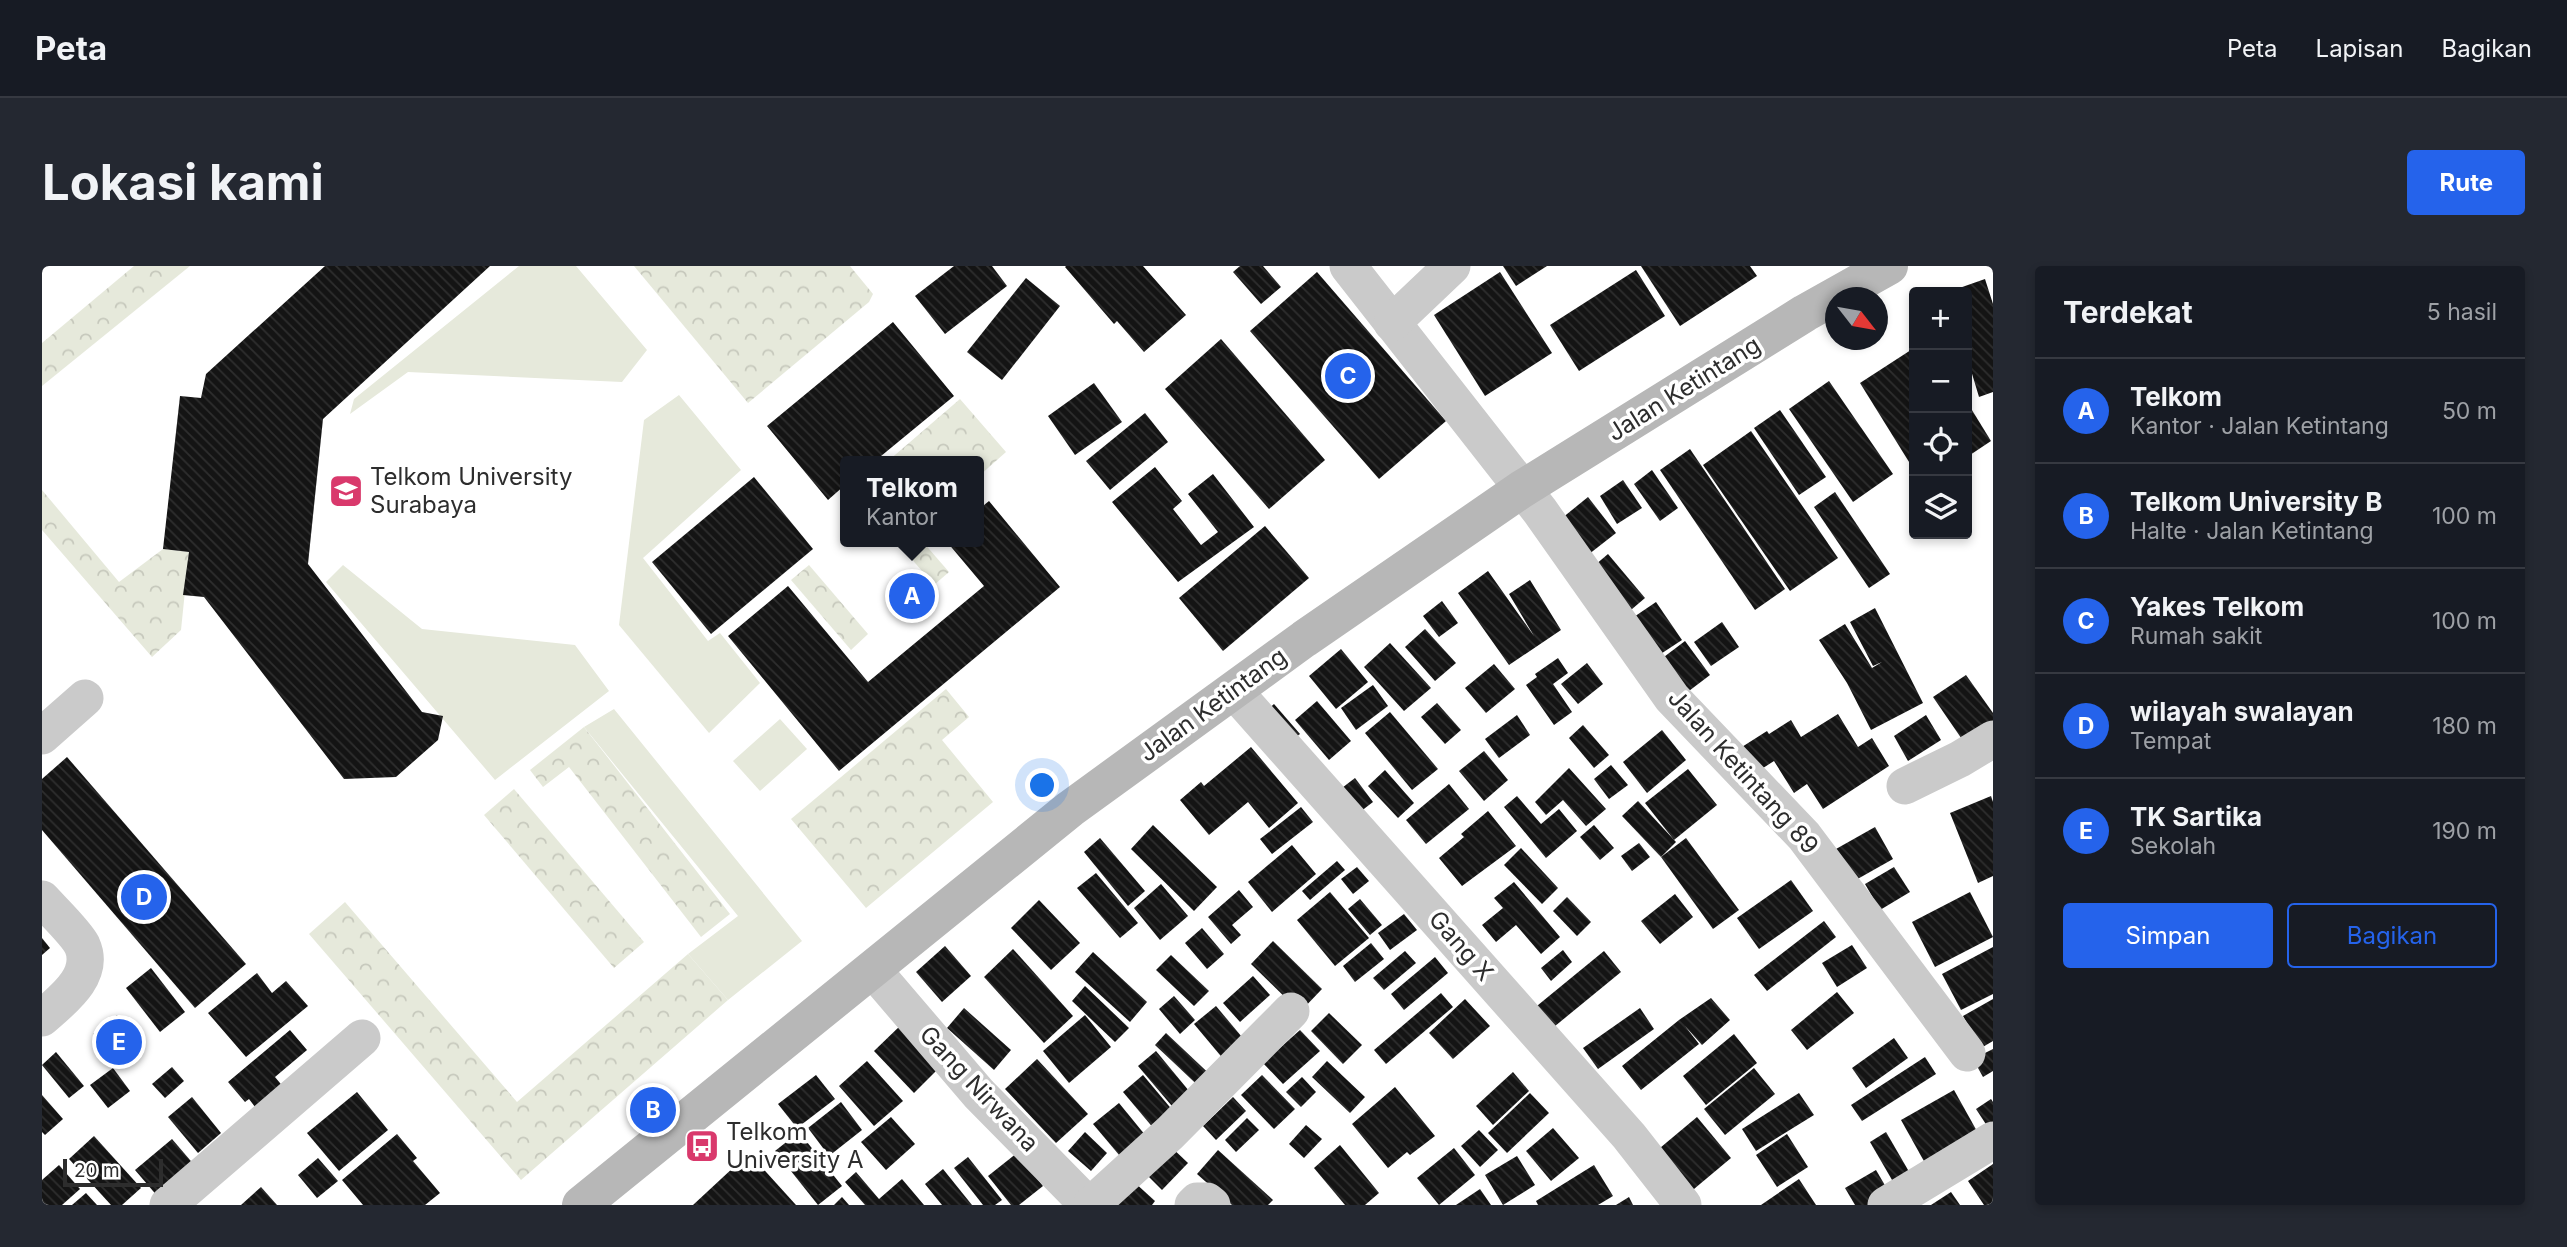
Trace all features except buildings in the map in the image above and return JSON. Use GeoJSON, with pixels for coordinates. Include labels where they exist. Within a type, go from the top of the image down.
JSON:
{"type":"FeatureCollection","features":[{"type":"Feature","properties":{"kind":"street","name":"Jalan Ketintang 89"},"geometry":{"type":"LineString","coordinates":[[1348,266],[1548,522],[1672,698],[1804,836],[1967,1053]]}},
{"type":"Feature","properties":{"kind":"street"},"geometry":{"type":"LineString","coordinates":[[1392,323],[1452,266]]}},
{"type":"Feature","properties":{"kind":"street","name":"Jalan Ketintang"},"geometry":{"type":"LineString","coordinates":[[581,1205],[1070,809],[1304,639],[1522,489],[1805,313],[1889,266]]}},
{"type":"Feature","properties":{"kind":"street","name":"Gang X"},"geometry":{"type":"LineString","coordinates":[[1234,691],[1620,1126],[1683,1205]]}},
{"type":"Feature","properties":{"kind":"street"},"geometry":{"type":"LineString","coordinates":[[42,736],[85,698]]}},
{"type":"Feature","properties":{"kind":"street"},"geometry":{"type":"LineString","coordinates":[[1905,786],[1993,739]]}},
{"type":"Feature","properties":{"kind":"street"},"geometry":{"type":"LineString","coordinates":[[42,899],[82,945],[85,960],[82,976],[70,993],[42,1018]]}},
{"type":"Feature","properties":{"kind":"street","name":"Gang Nirwana"},"geometry":{"type":"LineString","coordinates":[[873,970],[979,1094],[1089,1205]]}},
{"type":"Feature","properties":{"kind":"street"},"geometry":{"type":"LineString","coordinates":[[1089,1205],[1170,1133],[1291,1011]]}},
{"type":"Feature","properties":{"kind":"street"},"geometry":{"type":"LineString","coordinates":[[168,1205],[362,1038]]}},
{"type":"Feature","properties":{"kind":"street"},"geometry":{"type":"LineString","coordinates":[[1886,1205],[1993,1140]]}},
{"type":"Feature","properties":{"kind":"street"},"geometry":{"type":"LineString","coordinates":[[1193,1205],[1207,1201],[1212,1205]]}},
{"type":"Feature","properties":{"kind":"green space"},"geometry":{"type":"Polygon","coordinates":[[[134,266],[190,266],[42,386],[42,343],[134,266]]]}},
{"type":"Feature","properties":{"kind":"green space"},"geometry":{"type":"Polygon","coordinates":[[[519,266],[576,266],[647,350],[622,382],[408,372],[350,414],[354,399],[519,266]]]}},
{"type":"Feature","properties":{"kind":"green space"},"geometry":{"type":"Polygon","coordinates":[[[634,266],[850,266],[873,294],[869,302],[748,403],[634,266]]]}},
{"type":"Feature","properties":{"kind":"green space"},"geometry":{"type":"Polygon","coordinates":[[[679,395],[741,470],[643,558],[708,641],[720,633],[760,683],[709,733],[619,625],[644,420],[679,395]]]}},
{"type":"Feature","properties":{"kind":"green space"},"geometry":{"type":"Polygon","coordinates":[[[960,399],[1006,452],[984,472],[984,456],[894,456],[960,399]]]}},
{"type":"Feature","properties":{"kind":"green space"},"geometry":{"type":"Polygon","coordinates":[[[42,490],[119,582],[163,549],[189,552],[181,630],[152,657],[42,530],[42,490]]]}},
{"type":"Feature","properties":{"kind":"green space"},"geometry":{"type":"Polygon","coordinates":[[[901,547],[927,547],[949,572],[934,585],[901,547]]]}},
{"type":"Feature","properties":{"kind":"green space"},"geometry":{"type":"Polygon","coordinates":[[[343,565],[422,629],[575,645],[609,691],[495,780],[326,582],[343,565]]]}},
{"type":"Feature","properties":{"kind":"green space"},"geometry":{"type":"Polygon","coordinates":[[[809,565],[868,634],[851,650],[791,580],[809,565]]]}},
{"type":"Feature","properties":{"kind":"green space"},"geometry":{"type":"Polygon","coordinates":[[[946,689],[969,717],[942,740],[993,802],[866,908],[791,819],[946,689]]]}},
{"type":"Feature","properties":{"kind":"green space"},"geometry":{"type":"Polygon","coordinates":[[[614,709],[802,941],[728,1000],[688,954],[738,916],[584,727],[614,709]]]}},
{"type":"Feature","properties":{"kind":"green space"},"geometry":{"type":"Polygon","coordinates":[[[780,719],[807,749],[760,791],[733,761],[780,719]]]}},
{"type":"Feature","properties":{"kind":"green space"},"geometry":{"type":"Polygon","coordinates":[[[584,727],[730,914],[701,937],[569,767],[543,787],[530,770],[584,727]]]}},
{"type":"Feature","properties":{"kind":"green space"},"geometry":{"type":"Polygon","coordinates":[[[514,789],[644,942],[614,968],[484,815],[514,789]]]}},
{"type":"Feature","properties":{"kind":"green space"},"geometry":{"type":"Polygon","coordinates":[[[345,902],[517,1102],[688,954],[728,1000],[521,1180],[309,934],[345,902]]]}},
{"type":"Feature","properties":{"kind":"place","name":"Yakes Telkom"},"geometry":{"type":"Point","coordinates":[1348,376]}},
{"type":"Feature","properties":{"kind":"place","name":"Telkom University Surabaya"},"geometry":{"type":"Point","coordinates":[346,491]}},
{"type":"Feature","properties":{"kind":"place","name":"Telkom"},"geometry":{"type":"Point","coordinates":[912,596]}},
{"type":"Feature","properties":{"kind":"place","name":"wilayah swalayan"},"geometry":{"type":"Point","coordinates":[144,897]}},
{"type":"Feature","properties":{"kind":"place","name":"TK Sartika"},"geometry":{"type":"Point","coordinates":[119,1042]}},
{"type":"Feature","properties":{"kind":"place","name":"Telkom University B"},"geometry":{"type":"Point","coordinates":[653,1110]}},
{"type":"Feature","properties":{"kind":"place","name":"Telkom University A"},"geometry":{"type":"Point","coordinates":[702,1146]}}]}
